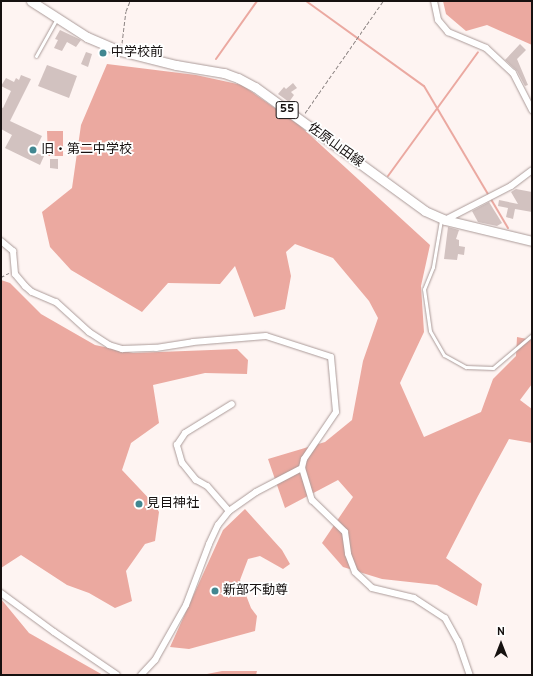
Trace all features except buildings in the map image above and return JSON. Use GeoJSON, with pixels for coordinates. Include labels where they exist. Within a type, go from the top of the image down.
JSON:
{"type":"FeatureCollection","features":[{"type":"Feature","properties":{"kind":"main road","name":"佐原山田線"},"geometry":{"type":"LineString","coordinates":[[31,1],[97,43],[120,51],[176,65],[224,73],[238,78],[255,87],[425,212],[443,219],[532,240]]}},
{"type":"Feature","properties":{"kind":"street"},"geometry":{"type":"LineString","coordinates":[[434,1],[438,20],[448,32],[486,48],[513,73],[532,110]]}},
{"type":"Feature","properties":{"kind":"street"},"geometry":{"type":"LineString","coordinates":[[443,219],[490,198],[531,173]]}},
{"type":"Feature","properties":{"kind":"street"},"geometry":{"type":"LineString","coordinates":[[1,241],[13,251],[15,274],[25,286],[62,307],[89,332],[109,345],[122,349],[156,348],[193,342],[266,336],[331,357],[336,412],[304,459],[302,468],[312,500],[345,532],[348,554],[355,572],[372,588],[414,598],[445,618],[458,642],[470,675]]}},
{"type":"Feature","properties":{"kind":"street"},"geometry":{"type":"LineString","coordinates":[[229,511],[207,486],[196,480],[182,463],[177,445],[185,433],[232,404]]}},
{"type":"Feature","properties":{"kind":"street"},"geometry":{"type":"LineString","coordinates":[[141,675],[155,660],[186,605],[209,544],[218,525],[229,511],[256,492],[302,468]]}},
{"type":"Feature","properties":{"kind":"street"},"geometry":{"type":"LineString","coordinates":[[1,593],[117,675]]}},
{"type":"Feature","properties":{"kind":"lane"},"geometry":{"type":"LineString","coordinates":[[36,56],[57,18]]}},
{"type":"Feature","properties":{"kind":"lane"},"geometry":{"type":"LineString","coordinates":[[443,219],[433,268],[424,289],[430,331],[444,356],[466,367],[493,368],[532,335]]}},
{"type":"Feature","properties":{"kind":"path"},"geometry":{"type":"LineString","coordinates":[[120,51],[126,11],[130,1]]}},
{"type":"Feature","properties":{"kind":"path"},"geometry":{"type":"LineString","coordinates":[[300,120],[383,1]]}},
{"type":"Feature","properties":{"kind":"path"},"geometry":{"type":"LineString","coordinates":[[1,277],[7,272],[15,274]]}},
{"type":"Feature","properties":{"kind":"shaded area"},"geometry":{"type":"Polygon","coordinates":[[[443,1],[532,1],[532,45],[487,25],[466,31],[446,14],[443,1]]]}},
{"type":"Feature","properties":{"kind":"shaded area"},"geometry":{"type":"Polygon","coordinates":[[[107,64],[196,75],[242,85],[299,125],[430,245],[421,286],[424,332],[400,383],[424,437],[481,412],[493,379],[516,356],[517,337],[532,340],[532,384],[520,400],[532,409],[532,443],[509,439],[446,558],[482,584],[477,606],[437,585],[382,579],[343,567],[322,543],[353,497],[338,480],[285,508],[268,459],[325,442],[352,420],[363,361],[378,318],[369,301],[333,258],[295,244],[286,252],[291,276],[285,309],[254,317],[235,266],[220,284],[168,283],[142,312],[71,270],[50,247],[42,212],[72,188],[81,125],[107,64]]]}},
{"type":"Feature","properties":{"kind":"shaded area"},"geometry":{"type":"Polygon","coordinates":[[[47,131],[63,131],[63,156],[48,156],[47,131]]]}},
{"type":"Feature","properties":{"kind":"shaded area"},"geometry":{"type":"Polygon","coordinates":[[[1,280],[10,283],[41,314],[95,345],[133,353],[237,349],[248,360],[247,374],[205,373],[153,385],[159,423],[131,443],[122,470],[155,505],[159,512],[155,541],[145,544],[126,571],[132,601],[115,608],[89,593],[67,585],[21,555],[1,568],[1,280]]]}},
{"type":"Feature","properties":{"kind":"shaded area"},"geometry":{"type":"Polygon","coordinates":[[[245,509],[282,550],[290,564],[283,569],[260,556],[248,559],[240,580],[251,608],[257,616],[255,631],[189,649],[170,647],[223,530],[245,509]]]}},
{"type":"Feature","properties":{"kind":"shaded area"},"geometry":{"type":"Polygon","coordinates":[[[1,599],[29,633],[103,675],[1,675],[1,599]]]}},
{"type":"Feature","properties":{"kind":"shaded area"},"geometry":{"type":"Polygon","coordinates":[[[222,671],[257,671],[256,675],[202,675],[222,671]]]}},
{"type":"Feature","properties":{"kind":"waterway"},"geometry":{"type":"LineString","coordinates":[[216,59],[257,1]]}},
{"type":"Feature","properties":{"kind":"waterway"},"geometry":{"type":"LineString","coordinates":[[306,1],[424,86],[508,228]]}},
{"type":"Feature","properties":{"kind":"waterway"},"geometry":{"type":"LineString","coordinates":[[388,176],[478,52]]}},
{"type":"Feature","properties":{"kind":"place","name":"中学校前"},"geometry":{"type":"Point","coordinates":[103,53]}},
{"type":"Feature","properties":{"kind":"place","name":"旧・第二中学校"},"geometry":{"type":"Point","coordinates":[33,150]}},
{"type":"Feature","properties":{"kind":"place","name":"見目神社"},"geometry":{"type":"Point","coordinates":[139,504]}},
{"type":"Feature","properties":{"kind":"place","name":"新部不動尊"},"geometry":{"type":"Point","coordinates":[215,591]}}]}
